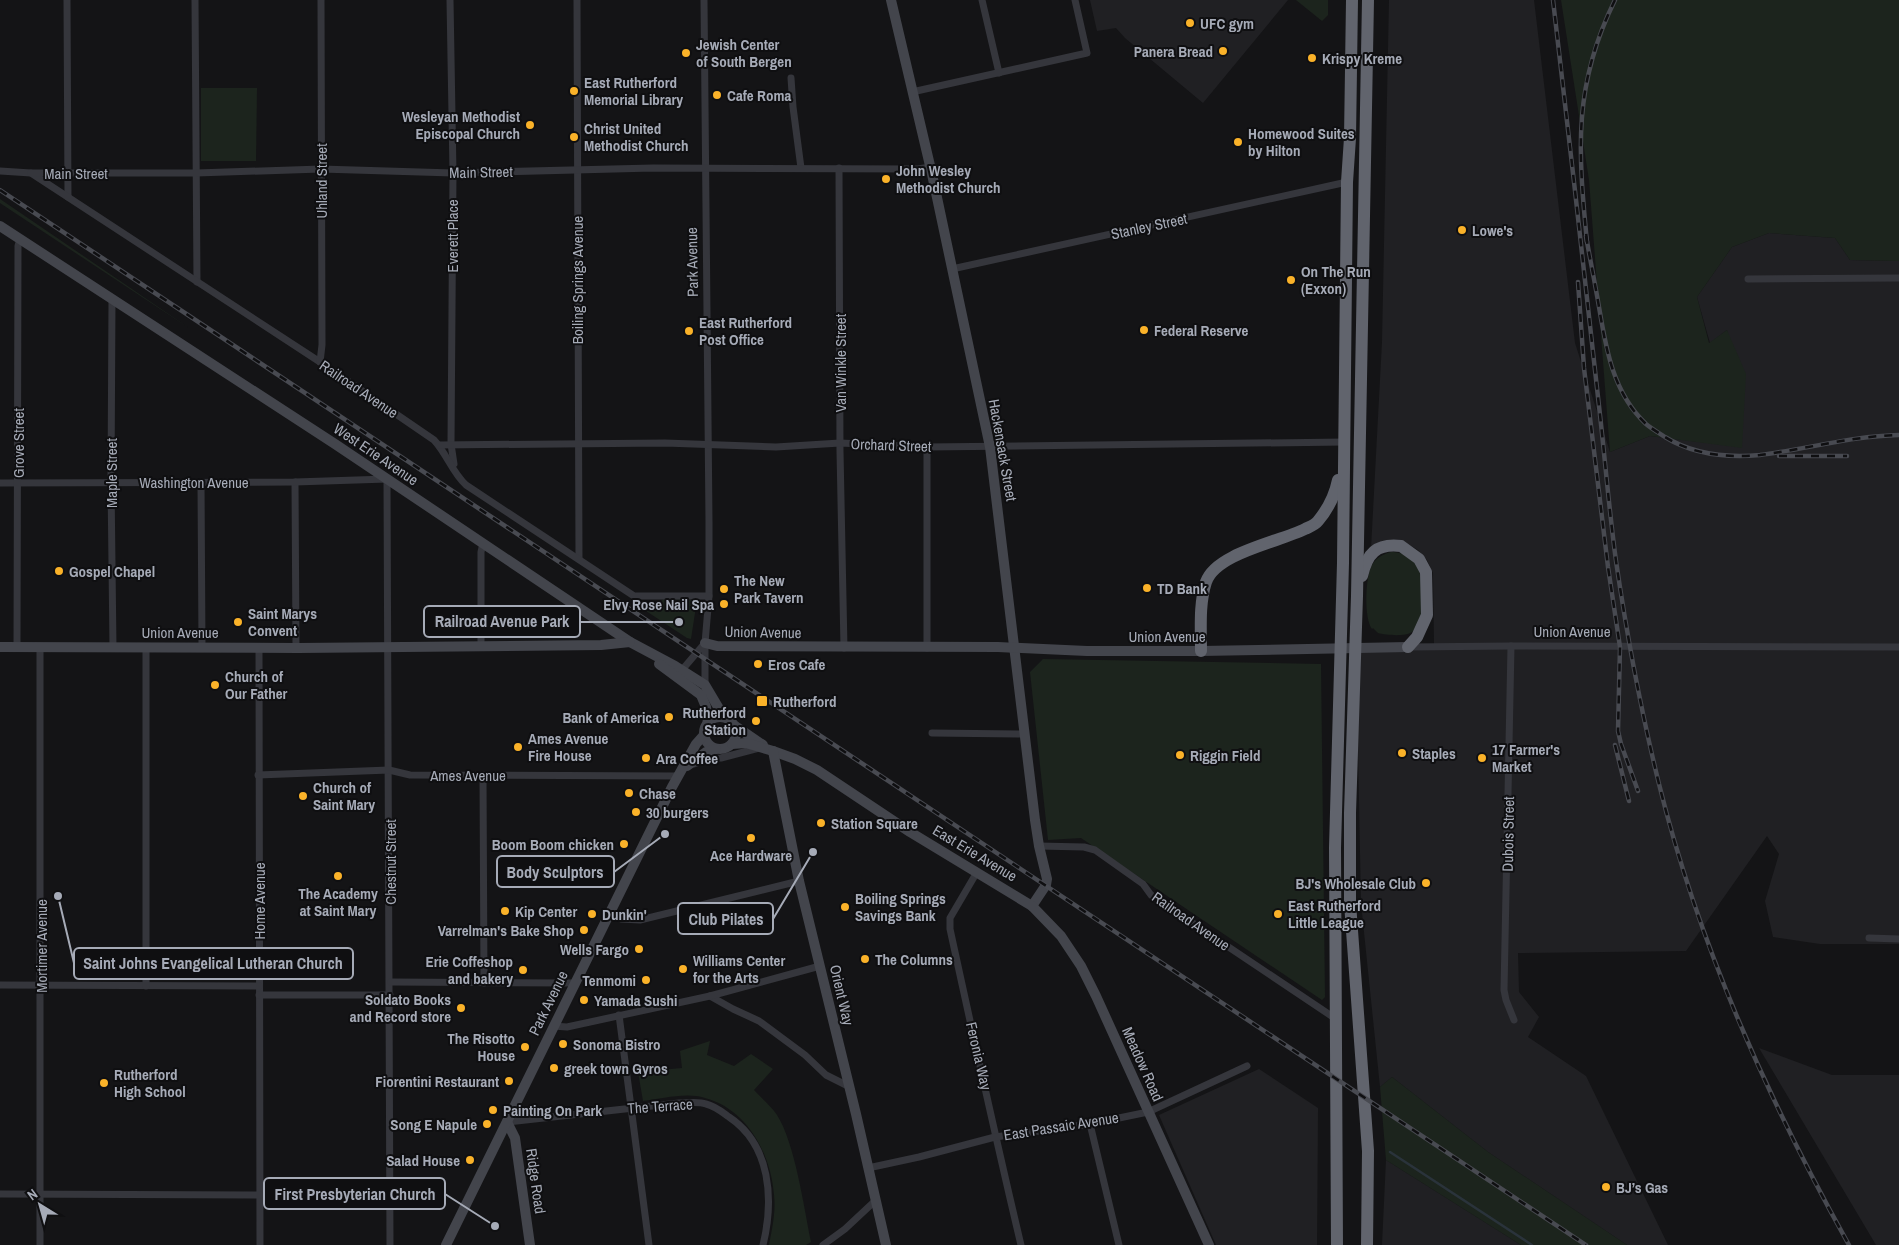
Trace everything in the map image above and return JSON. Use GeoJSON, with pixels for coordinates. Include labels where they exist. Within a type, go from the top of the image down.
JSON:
{"type":"FeatureCollection","features":[{"type":"Feature","properties":{"kind":"highway"},"geometry":{"type":"LineString","coordinates":[[1337,1245],[1335,848],[1352,0]]}},
{"type":"Feature","properties":{"kind":"highway"},"geometry":{"type":"LineString","coordinates":[[1367,1245],[1368,1151],[1350,903],[1351,758],[1356,648],[1368,0]]}},
{"type":"Feature","properties":{"kind":"highway"},"geometry":{"type":"LineString","coordinates":[[1201,651],[1201,607],[1206,580],[1221,563],[1240,553],[1292,536],[1317,522],[1335,494],[1343,460]]}},
{"type":"Feature","properties":{"kind":"highway"},"geometry":{"type":"LineString","coordinates":[[1357,596],[1365,562],[1372,552],[1383,547],[1401,546],[1419,559],[1426,572],[1427,616],[1417,637],[1408,647]]}},
{"type":"Feature","properties":{"kind":"street"},"geometry":{"type":"LineString","coordinates":[[67,0],[68,197]]}},
{"type":"Feature","properties":{"kind":"street"},"geometry":{"type":"LineString","coordinates":[[195,0],[197,282]]}},
{"type":"Feature","properties":{"kind":"street","name":"Uhland Street"},"geometry":{"type":"LineString","coordinates":[[320,362],[322,345],[321,0]]}},
{"type":"Feature","properties":{"kind":"street","name":"Everett Place"},"geometry":{"type":"LineString","coordinates":[[450,0],[453,173],[451,444],[454,471]]}},
{"type":"Feature","properties":{"kind":"street","name":"Boiling Springs Avenue"},"geometry":{"type":"LineString","coordinates":[[577,0],[577,444],[579,559]]}},
{"type":"Feature","properties":{"kind":"street","name":"Park Avenue"},"geometry":{"type":"LineString","coordinates":[[703,690],[709,596],[704,0]]}},
{"type":"Feature","properties":{"kind":"street","name":"Hackensack Street"},"geometry":{"type":"LineString","coordinates":[[891,0],[930,167],[990,447],[1039,846],[1047,879],[1046,885],[1032,906]]}},
{"type":"Feature","properties":{"kind":"street"},"geometry":{"type":"LineString","coordinates":[[982,0],[999,73]]}},
{"type":"Feature","properties":{"kind":"street"},"geometry":{"type":"LineString","coordinates":[[912,92],[1086,53],[1075,0]]}},
{"type":"Feature","properties":{"kind":"street"},"geometry":{"type":"LineString","coordinates":[[791,78],[801,168]]}},
{"type":"Feature","properties":{"kind":"street","name":"Main Street"},"geometry":{"type":"LineString","coordinates":[[31,173],[196,173],[321,169],[453,173],[578,169],[930,167]]}},
{"type":"Feature","properties":{"kind":"street","name":"Van Winkle Street"},"geometry":{"type":"LineString","coordinates":[[839,168],[840,443],[844,648]]}},
{"type":"Feature","properties":{"kind":"street","name":"Railroad Avenue"},"geometry":{"type":"LineString","coordinates":[[0,171],[31,173],[320,362],[434,440],[454,471],[466,485],[634,596],[709,596]]}},
{"type":"Feature","properties":{"kind":"street","name":"Stanley Street"},"geometry":{"type":"LineString","coordinates":[[952,269],[1347,182]]}},
{"type":"Feature","properties":{"kind":"street","name":"West Erie Avenue"},"geometry":{"type":"LineString","coordinates":[[0,226],[388,479],[630,642],[682,670],[703,690],[724,717]]}},
{"type":"Feature","properties":{"kind":"street","name":"Grove Street"},"geometry":{"type":"LineString","coordinates":[[17,647],[18,246],[20,239]]}},
{"type":"Feature","properties":{"kind":"street"},"geometry":{"type":"LineString","coordinates":[[1748,279],[1899,278]]}},
{"type":"Feature","properties":{"kind":"street","name":"Maple Street"},"geometry":{"type":"LineString","coordinates":[[112,298],[111,483],[113,647]]}},
{"type":"Feature","properties":{"kind":"street","name":"Orchard Street"},"geometry":{"type":"LineString","coordinates":[[439,445],[708,444],[776,447],[840,443],[927,447],[990,447],[1344,442]]}},
{"type":"Feature","properties":{"kind":"street"},"geometry":{"type":"LineString","coordinates":[[927,447],[927,648]]}},
{"type":"Feature","properties":{"kind":"street","name":"Washington Avenue"},"geometry":{"type":"LineString","coordinates":[[0,483],[295,482],[388,479]]}},
{"type":"Feature","properties":{"kind":"street","name":"Chestnut Street"},"geometry":{"type":"LineString","coordinates":[[388,479],[391,982],[390,1245]]}},
{"type":"Feature","properties":{"kind":"street"},"geometry":{"type":"LineString","coordinates":[[201,482],[202,647]]}},
{"type":"Feature","properties":{"kind":"street"},"geometry":{"type":"LineString","coordinates":[[295,482],[296,648]]}},
{"type":"Feature","properties":{"kind":"street"},"geometry":{"type":"LineString","coordinates":[[481,645],[481,552],[483,543]]}},
{"type":"Feature","properties":{"kind":"street"},"geometry":{"type":"LineString","coordinates":[[630,642],[703,690],[708,724],[704,735],[709,744],[716,749],[723,749],[732,744],[736,736],[735,726],[724,717],[714,719],[708,724]]}},
{"type":"Feature","properties":{"kind":"street","name":"Union Avenue"},"geometry":{"type":"LineString","coordinates":[[0,647],[296,648],[600,645],[630,642]]}},
{"type":"Feature","properties":{"kind":"street"},"geometry":{"type":"LineString","coordinates":[[682,670],[705,643]]}},
{"type":"Feature","properties":{"kind":"street","name":"Union Avenue"},"geometry":{"type":"LineString","coordinates":[[705,643],[717,646],[1201,651],[1511,646],[1899,647]]}},
{"type":"Feature","properties":{"kind":"street","name":"Dubois Street"},"geometry":{"type":"LineString","coordinates":[[1511,646],[1504,990],[1514,1020]]}},
{"type":"Feature","properties":{"kind":"street"},"geometry":{"type":"LineString","coordinates":[[146,647],[146,986]]}},
{"type":"Feature","properties":{"kind":"street","name":"Home Avenue"},"geometry":{"type":"LineString","coordinates":[[259,647],[260,1245]]}},
{"type":"Feature","properties":{"kind":"street","name":"Mortimer Avenue"},"geometry":{"type":"LineString","coordinates":[[40,648],[40,1245]]}},
{"type":"Feature","properties":{"kind":"street","name":"East Erie Avenue"},"geometry":{"type":"LineString","coordinates":[[735,726],[773,751]]}},
{"type":"Feature","properties":{"kind":"street"},"geometry":{"type":"LineString","coordinates":[[932,733],[1025,734]]}},
{"type":"Feature","properties":{"kind":"street","name":"Park Avenue"},"geometry":{"type":"LineString","coordinates":[[446,1245],[610,911],[681,772],[696,744],[704,735]]}},
{"type":"Feature","properties":{"kind":"street","name":"East Erie Avenue"},"geometry":{"type":"LineString","coordinates":[[732,744],[746,743],[760,747],[796,759],[817,770],[910,832],[1032,906]]}},
{"type":"Feature","properties":{"kind":"street"},"geometry":{"type":"LineString","coordinates":[[681,772],[707,759],[721,758],[760,747]]}},
{"type":"Feature","properties":{"kind":"street","name":"Park Avenue"},"geometry":{"type":"LineString","coordinates":[[681,772],[702,754],[716,749]]}},
{"type":"Feature","properties":{"kind":"street","name":"Orient Way"},"geometry":{"type":"LineString","coordinates":[[773,751],[799,881],[886,1245]]}},
{"type":"Feature","properties":{"kind":"street","name":"Ames Avenue"},"geometry":{"type":"LineString","coordinates":[[258,775],[389,770],[410,775],[681,772]]}},
{"type":"Feature","properties":{"kind":"street"},"geometry":{"type":"LineString","coordinates":[[483,775],[484,983]]}},
{"type":"Feature","properties":{"kind":"street","name":"Railroad Avenue"},"geometry":{"type":"LineString","coordinates":[[1039,846],[1084,847],[1095,850],[1143,884],[1151,895],[1337,1020]]}},
{"type":"Feature","properties":{"kind":"street","name":"Feronia Way"},"geometry":{"type":"LineString","coordinates":[[977,872],[950,918],[950,930],[987,1090],[995,1137],[1021,1245]]}},
{"type":"Feature","properties":{"kind":"street"},"geometry":{"type":"LineString","coordinates":[[610,911],[621,919],[640,920],[799,881]]}},
{"type":"Feature","properties":{"kind":"street","name":"Meadow Road"},"geometry":{"type":"LineString","coordinates":[[1032,906],[1061,936],[1081,966],[1209,1245]]}},
{"type":"Feature","properties":{"kind":"street"},"geometry":{"type":"LineString","coordinates":[[1869,938],[1899,939]]}},
{"type":"Feature","properties":{"kind":"street"},"geometry":{"type":"LineString","coordinates":[[553,1026],[567,1027],[710,996],[820,966]]}},
{"type":"Feature","properties":{"kind":"street"},"geometry":{"type":"LineString","coordinates":[[391,982],[574,983]]}},
{"type":"Feature","properties":{"kind":"street"},"geometry":{"type":"LineString","coordinates":[[0,985],[259,986]]}},
{"type":"Feature","properties":{"kind":"street"},"geometry":{"type":"LineString","coordinates":[[259,995],[390,996]]}},
{"type":"Feature","properties":{"kind":"street"},"geometry":{"type":"LineString","coordinates":[[710,996],[759,1021],[805,1055],[826,1075],[848,1086]]}},
{"type":"Feature","properties":{"kind":"street"},"geometry":{"type":"LineString","coordinates":[[619,1015],[649,1245]]}},
{"type":"Feature","properties":{"kind":"street","name":"East Passaic Avenue"},"geometry":{"type":"LineString","coordinates":[[868,1168],[995,1137],[1090,1124],[1148,1112],[1247,1066]]}},
{"type":"Feature","properties":{"kind":"street","name":"The Terrace"},"geometry":{"type":"LineString","coordinates":[[507,1122],[679,1103],[704,1103],[713,1106],[740,1124],[760,1152],[769,1194],[768,1224],[763,1245]]}},
{"type":"Feature","properties":{"kind":"street","name":"Ridge Road"},"geometry":{"type":"LineString","coordinates":[[507,1122],[515,1138],[530,1245]]}},
{"type":"Feature","properties":{"kind":"street"},"geometry":{"type":"LineString","coordinates":[[1090,1124],[1118,1245]]}},
{"type":"Feature","properties":{"kind":"street"},"geometry":{"type":"LineString","coordinates":[[0,1194],[260,1195]]}},
{"type":"Feature","properties":{"kind":"street"},"geometry":{"type":"LineString","coordinates":[[823,1245],[845,1229],[876,1200]]}},
{"type":"Feature","properties":{"kind":"shaded area"},"geometry":{"type":"Polygon","coordinates":[[[1090,0],[1288,0],[1203,103],[1125,38],[1116,28],[1097,31],[1090,0]]]}},
{"type":"Feature","properties":{"kind":"shaded area"},"geometry":{"type":"Polygon","coordinates":[[[1296,0],[1328,0],[1328,15],[1322,21],[1296,0]]]}},
{"type":"Feature","properties":{"kind":"shaded area"},"geometry":{"type":"Polygon","coordinates":[[[1389,0],[1534,0],[1575,343],[1610,452],[1650,436],[1742,447],[1727,330],[1710,343],[1697,297],[1732,247],[1769,233],[1835,238],[1850,260],[1899,261],[1899,944],[1820,944],[1773,937],[1765,901],[1779,854],[1767,836],[1686,951],[1518,953],[1519,992],[1539,1017],[1528,1037],[1586,1076],[1668,1245],[1627,1245],[1488,1152],[1392,1077],[1380,1087],[1361,903],[1356,648],[1434,644],[1433,573],[1427,560],[1418,550],[1408,544],[1371,549],[1382,342],[1389,0]]]}},
{"type":"Feature","properties":{"kind":"shaded area"},"geometry":{"type":"Polygon","coordinates":[[[1561,0],[1899,0],[1899,261],[1850,260],[1835,238],[1769,233],[1732,247],[1697,297],[1709,343],[1727,330],[1746,374],[1742,448],[1650,436],[1610,452],[1589,180],[1561,0]]]}},
{"type":"Feature","properties":{"kind":"shaded area"},"geometry":{"type":"Polygon","coordinates":[[[201,88],[257,88],[256,161],[201,161],[201,88]]]}},
{"type":"Feature","properties":{"kind":"shaded area"},"geometry":{"type":"Polygon","coordinates":[[[0,199],[189,328],[0,203],[0,199]]]}},
{"type":"Feature","properties":{"kind":"shaded area"},"geometry":{"type":"Polygon","coordinates":[[[1391,552],[1397,552],[1413,559],[1417,565],[1422,585],[1423,597],[1420,619],[1417,627],[1405,635],[1378,633],[1369,624],[1366,598],[1370,571],[1378,558],[1391,552]]]}},
{"type":"Feature","properties":{"kind":"shaded area"},"geometry":{"type":"Polygon","coordinates":[[[633,598],[640,599],[645,607],[661,607],[661,601],[664,599],[697,600],[691,639],[631,601],[633,598]]]}},
{"type":"Feature","properties":{"kind":"shaded area","name":"Riggin Field"},"geometry":{"type":"Polygon","coordinates":[[[1043,659],[1321,664],[1325,997],[1322,1000],[1081,838],[1048,840],[1030,672],[1043,659]]]}},
{"type":"Feature","properties":{"kind":"shaded area"},"geometry":{"type":"Polygon","coordinates":[[[710,1041],[707,1055],[734,1066],[751,1054],[773,1069],[754,1090],[777,1115],[789,1142],[811,1242],[806,1245],[769,1245],[774,1201],[768,1164],[754,1135],[733,1112],[720,1104],[698,1096],[643,1101],[638,1072],[682,1068],[680,1051],[710,1041]]]}},
{"type":"Feature","properties":{"kind":"shaded area"},"geometry":{"type":"Polygon","coordinates":[[[1759,1048],[1832,1075],[1899,1075],[1899,1245],[1876,1245],[1759,1048]]]}},
{"type":"Feature","properties":{"kind":"shaded area"},"geometry":{"type":"Polygon","coordinates":[[[1259,1069],[1318,1108],[1317,1245],[1216,1245],[1159,1115],[1259,1069]]]}},
{"type":"Feature","properties":{"kind":"shaded area"},"geometry":{"type":"Polygon","coordinates":[[[1392,1077],[1488,1152],[1627,1245],[1521,1245],[1386,1160],[1380,1087],[1392,1077]]]}},
{"type":"Feature","properties":{"kind":"shaded area"},"geometry":{"type":"Polygon","coordinates":[[[1386,1160],[1521,1245],[1382,1245],[1386,1160]]]}},
{"type":"Feature","properties":{"kind":"waterway"},"geometry":{"type":"LineString","coordinates":[[1390,1152],[1532,1245]]}},
{"type":"Feature","properties":{"kind":"railway"},"geometry":{"type":"LineString","coordinates":[[1553,0],[1611,523],[1625,617],[1652,757],[1675,844],[1715,963],[1764,1078],[1791,1135],[1849,1245]]}},
{"type":"Feature","properties":{"kind":"railway"},"geometry":{"type":"LineString","coordinates":[[1587,242],[1581,147],[1585,90],[1601,31],[1615,0]]}},
{"type":"Feature","properties":{"kind":"railway"},"geometry":{"type":"LineString","coordinates":[[0,190],[1586,1245]]}},
{"type":"Feature","properties":{"kind":"railway"},"geometry":{"type":"LineString","coordinates":[[1586,236],[1608,354],[1618,384],[1635,412],[1646,424],[1665,437],[1687,448],[1711,454],[1735,456],[1760,455],[1847,440],[1899,435]]}},
{"type":"Feature","properties":{"kind":"railway"},"geometry":{"type":"LineString","coordinates":[[1578,282],[1584,368],[1608,567],[1620,647],[1618,731],[1638,791]]}},
{"type":"Feature","properties":{"kind":"railway"},"geometry":{"type":"LineString","coordinates":[[1779,456],[1847,456]]}},
{"type":"Feature","properties":{"kind":"railway"},"geometry":{"type":"LineString","coordinates":[[1615,745],[1629,801]]}},
{"type":"Feature","properties":{"kind":"place","name":"UFC gym"},"geometry":{"type":"Point","coordinates":[1190,23]}},
{"type":"Feature","properties":{"kind":"place","name":"Panera Bread"},"geometry":{"type":"Point","coordinates":[1223,51]}},
{"type":"Feature","properties":{"kind":"place","name":"Jewish Center of South Bergen"},"geometry":{"type":"Point","coordinates":[686,53]}},
{"type":"Feature","properties":{"kind":"place","name":"Krispy Kreme"},"geometry":{"type":"Point","coordinates":[1312,58]}},
{"type":"Feature","properties":{"kind":"place","name":"East Rutherford Memorial Library"},"geometry":{"type":"Point","coordinates":[574,91]}},
{"type":"Feature","properties":{"kind":"place","name":"Cafe Roma"},"geometry":{"type":"Point","coordinates":[717,95]}},
{"type":"Feature","properties":{"kind":"place","name":"Wesleyan Methodist Episcopal Church"},"geometry":{"type":"Point","coordinates":[530,125]}},
{"type":"Feature","properties":{"kind":"place","name":"Christ United Methodist Church"},"geometry":{"type":"Point","coordinates":[574,137]}},
{"type":"Feature","properties":{"kind":"place","name":"Homewood Suites by Hilton"},"geometry":{"type":"Point","coordinates":[1238,142]}},
{"type":"Feature","properties":{"kind":"place","name":"John Wesley Methodist Church"},"geometry":{"type":"Point","coordinates":[886,179]}},
{"type":"Feature","properties":{"kind":"place","name":"Lowe's"},"geometry":{"type":"Point","coordinates":[1462,230]}},
{"type":"Feature","properties":{"kind":"place","name":"On The Run (Exxon)"},"geometry":{"type":"Point","coordinates":[1291,280]}},
{"type":"Feature","properties":{"kind":"place","name":"Federal Reserve"},"geometry":{"type":"Point","coordinates":[1144,330]}},
{"type":"Feature","properties":{"kind":"place","name":"East Rutherford Post Office"},"geometry":{"type":"Point","coordinates":[689,331]}},
{"type":"Feature","properties":{"kind":"place","name":"Gospel Chapel"},"geometry":{"type":"Point","coordinates":[59,571]}},
{"type":"Feature","properties":{"kind":"place","name":"TD Bank"},"geometry":{"type":"Point","coordinates":[1147,588]}},
{"type":"Feature","properties":{"kind":"place","name":"The New Park Tavern"},"geometry":{"type":"Point","coordinates":[724,589]}},
{"type":"Feature","properties":{"kind":"place","name":"Elvy Rose Nail Spa"},"geometry":{"type":"Point","coordinates":[724,604]}},
{"type":"Feature","properties":{"kind":"place","name":"Saint Marys Convent"},"geometry":{"type":"Point","coordinates":[238,622]}},
{"type":"Feature","properties":{"kind":"place","name":"Railroad Avenue Park"},"geometry":{"type":"Point","coordinates":[679,622]}},
{"type":"Feature","properties":{"kind":"place","name":"Eros Cafe"},"geometry":{"type":"Point","coordinates":[758,664]}},
{"type":"Feature","properties":{"kind":"place","name":"Church of Our Father"},"geometry":{"type":"Point","coordinates":[215,685]}},
{"type":"Feature","properties":{"kind":"place","name":"Rutherford"},"geometry":{"type":"Point","coordinates":[762,701]}},
{"type":"Feature","properties":{"kind":"place","name":"Bank of America"},"geometry":{"type":"Point","coordinates":[669,717]}},
{"type":"Feature","properties":{"kind":"place","name":"Rutherford Station"},"geometry":{"type":"Point","coordinates":[756,721]}},
{"type":"Feature","properties":{"kind":"place","name":"Ames Avenue Fire House"},"geometry":{"type":"Point","coordinates":[518,747]}},
{"type":"Feature","properties":{"kind":"place","name":"Staples"},"geometry":{"type":"Point","coordinates":[1402,753]}},
{"type":"Feature","properties":{"kind":"place","name":"Riggin Field"},"geometry":{"type":"Point","coordinates":[1180,755]}},
{"type":"Feature","properties":{"kind":"place","name":"Ara Coffee"},"geometry":{"type":"Point","coordinates":[646,758]}},
{"type":"Feature","properties":{"kind":"place","name":"17 Farmer's Market"},"geometry":{"type":"Point","coordinates":[1482,758]}},
{"type":"Feature","properties":{"kind":"place","name":"Chase"},"geometry":{"type":"Point","coordinates":[629,793]}},
{"type":"Feature","properties":{"kind":"place","name":"Church of Saint Mary"},"geometry":{"type":"Point","coordinates":[303,796]}},
{"type":"Feature","properties":{"kind":"place","name":"30 burgers"},"geometry":{"type":"Point","coordinates":[636,812]}},
{"type":"Feature","properties":{"kind":"place","name":"Station Square"},"geometry":{"type":"Point","coordinates":[821,823]}},
{"type":"Feature","properties":{"kind":"place","name":"Body Sculptors"},"geometry":{"type":"Point","coordinates":[665,834]}},
{"type":"Feature","properties":{"kind":"place","name":"Ace Hardware"},"geometry":{"type":"Point","coordinates":[751,838]}},
{"type":"Feature","properties":{"kind":"place","name":"Boom Boom chicken"},"geometry":{"type":"Point","coordinates":[624,844]}},
{"type":"Feature","properties":{"kind":"place","name":"Club Pilates"},"geometry":{"type":"Point","coordinates":[813,852]}},
{"type":"Feature","properties":{"kind":"place","name":"The Academy at Saint Mary"},"geometry":{"type":"Point","coordinates":[338,876]}},
{"type":"Feature","properties":{"kind":"place","name":"BJ's Wholesale Club"},"geometry":{"type":"Point","coordinates":[1426,883]}},
{"type":"Feature","properties":{"kind":"place","name":"Saint Johns Evangelical Lutheran Church"},"geometry":{"type":"Point","coordinates":[58,896]}},
{"type":"Feature","properties":{"kind":"place","name":"Boiling Springs Savings Bank"},"geometry":{"type":"Point","coordinates":[845,907]}},
{"type":"Feature","properties":{"kind":"place","name":"Kip Center"},"geometry":{"type":"Point","coordinates":[505,911]}},
{"type":"Feature","properties":{"kind":"place","name":"Dunkin'"},"geometry":{"type":"Point","coordinates":[592,914]}},
{"type":"Feature","properties":{"kind":"place","name":"East Rutherford Little League"},"geometry":{"type":"Point","coordinates":[1278,914]}},
{"type":"Feature","properties":{"kind":"place","name":"Varrelman's Bake Shop"},"geometry":{"type":"Point","coordinates":[584,930]}},
{"type":"Feature","properties":{"kind":"place","name":"Wells Fargo"},"geometry":{"type":"Point","coordinates":[639,949]}},
{"type":"Feature","properties":{"kind":"place","name":"The Columns"},"geometry":{"type":"Point","coordinates":[865,959]}},
{"type":"Feature","properties":{"kind":"place","name":"Williams Center for the Arts"},"geometry":{"type":"Point","coordinates":[683,969]}},
{"type":"Feature","properties":{"kind":"place","name":"Erie Coffeshop and bakery"},"geometry":{"type":"Point","coordinates":[523,970]}},
{"type":"Feature","properties":{"kind":"place","name":"Tenmomi"},"geometry":{"type":"Point","coordinates":[646,980]}},
{"type":"Feature","properties":{"kind":"place","name":"Yamada Sushi"},"geometry":{"type":"Point","coordinates":[584,1000]}},
{"type":"Feature","properties":{"kind":"place","name":"Soldato Books and Record store"},"geometry":{"type":"Point","coordinates":[461,1008]}},
{"type":"Feature","properties":{"kind":"place","name":"Sonoma Bistro"},"geometry":{"type":"Point","coordinates":[563,1044]}},
{"type":"Feature","properties":{"kind":"place","name":"The Risotto House"},"geometry":{"type":"Point","coordinates":[525,1047]}},
{"type":"Feature","properties":{"kind":"place","name":"greek town Gyros"},"geometry":{"type":"Point","coordinates":[554,1068]}},
{"type":"Feature","properties":{"kind":"place","name":"Fiorentini Restaurant"},"geometry":{"type":"Point","coordinates":[509,1081]}},
{"type":"Feature","properties":{"kind":"place","name":"Rutherford High School"},"geometry":{"type":"Point","coordinates":[104,1083]}},
{"type":"Feature","properties":{"kind":"place","name":"Painting On Park"},"geometry":{"type":"Point","coordinates":[493,1110]}},
{"type":"Feature","properties":{"kind":"place","name":"Song E Napule"},"geometry":{"type":"Point","coordinates":[487,1124]}},
{"type":"Feature","properties":{"kind":"place","name":"Salad House"},"geometry":{"type":"Point","coordinates":[470,1160]}},
{"type":"Feature","properties":{"kind":"place","name":"BJ’s Gas"},"geometry":{"type":"Point","coordinates":[1606,1187]}},
{"type":"Feature","properties":{"kind":"place","name":"First Presbyterian Church"},"geometry":{"type":"Point","coordinates":[495,1226]}}]}
